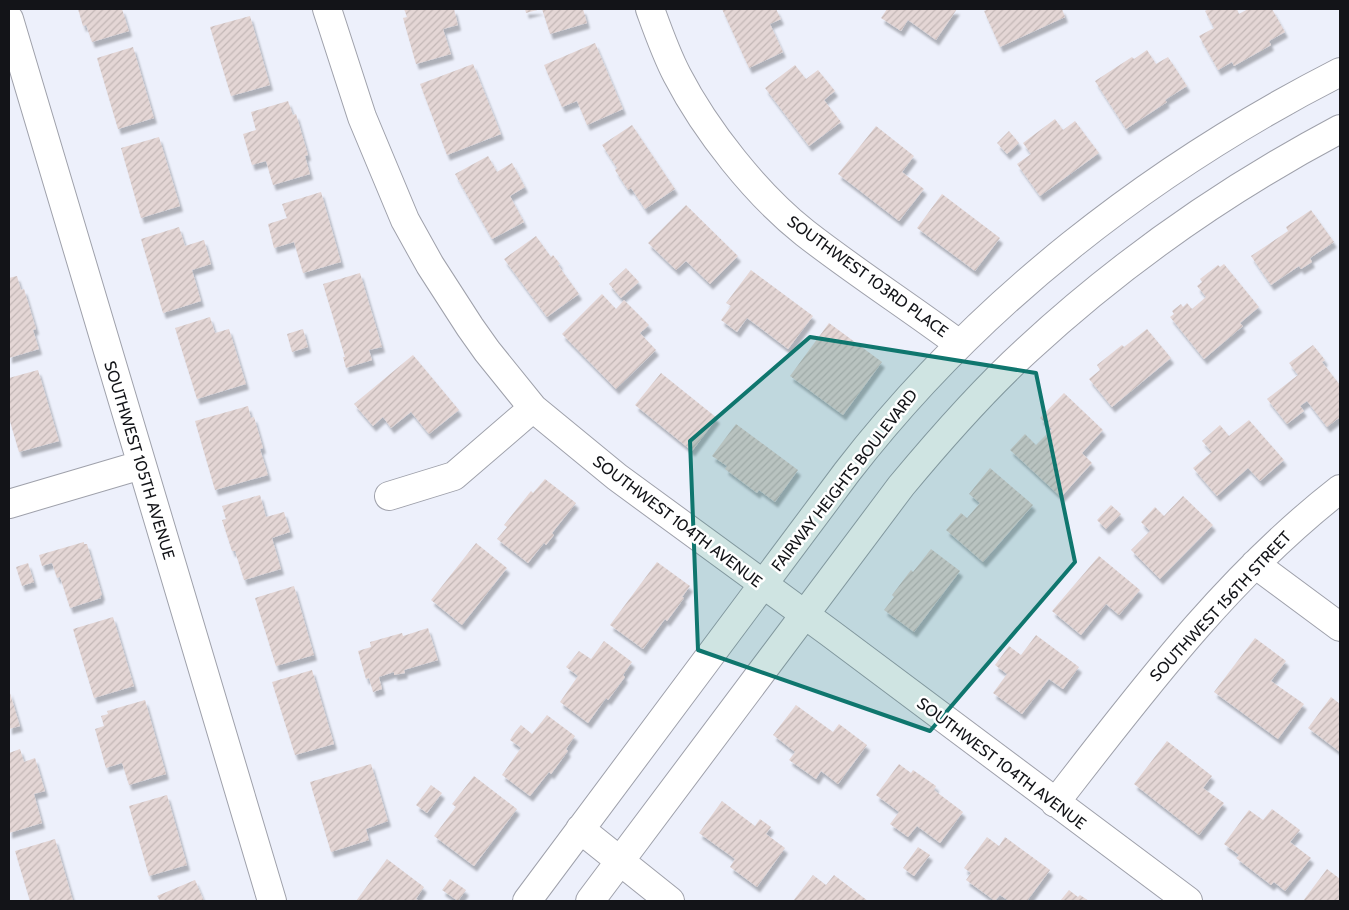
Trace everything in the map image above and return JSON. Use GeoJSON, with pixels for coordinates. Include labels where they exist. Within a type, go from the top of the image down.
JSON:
{"type":"FeatureCollection","features":[{"type":"Feature","properties":{"kind":"street","name":"SOUTHWEST 104TH AVENUE"},"geometry":{"type":"LineString","coordinates":[[327,9],[362,118],[405,220],[430,265],[487,352],[533,408],[617,477],[1188,901]]}},
{"type":"Feature","properties":{"kind":"street","name":"SOUTHWEST 103RD PLACE"},"geometry":{"type":"LineString","coordinates":[[650,9],[666,52],[687,94],[733,160],[764,194],[805,233],[959,344]]}},
{"type":"Feature","properties":{"kind":"street","name":"SOUTHWEST 105TH AVENUE"},"geometry":{"type":"LineString","coordinates":[[9,19],[272,901]]}},
{"type":"Feature","properties":{"kind":"street","name":"FAIRWAY HEIGHTS BOULEVARD"},"geometry":{"type":"LineString","coordinates":[[526,901],[871,441],[916,389],[959,344],[1023,284],[1106,217],[1232,132],[1303,90],[1340,72]]}},
{"type":"Feature","properties":{"kind":"street"},"geometry":{"type":"LineString","coordinates":[[590,901],[884,509],[925,457],[964,413],[1026,351],[1131,262],[1182,225],[1255,177],[1340,129]]}},
{"type":"Feature","properties":{"kind":"street"},"geometry":{"type":"LineString","coordinates":[[389,496],[454,476],[533,408]]}},
{"type":"Feature","properties":{"kind":"street"},"geometry":{"type":"LineString","coordinates":[[9,504],[141,465]]}},
{"type":"Feature","properties":{"kind":"street","name":"SOUTHWEST 156TH STREET"},"geometry":{"type":"LineString","coordinates":[[1055,803],[1150,680],[1189,634],[1255,564],[1305,516],[1340,490]]}},
{"type":"Feature","properties":{"kind":"street"},"geometry":{"type":"LineString","coordinates":[[1255,564],[1340,627]]}},
{"type":"Feature","properties":{"kind":"street"},"geometry":{"type":"LineString","coordinates":[[580,829],[670,901]]}},
{"type":"Feature","properties":{"kind":"highlighted area"},"geometry":{"type":"Polygon","coordinates":[[[810,337],[1036,373],[1075,562],[930,731],[698,650],[690,441],[810,337]]]}},
{"type":"Feature","properties":{"kind":"building"},"geometry":{"type":"Polygon","coordinates":[[[78,9],[122,9],[129,31],[92,42],[86,25],[83,26],[78,9]]]}},
{"type":"Feature","properties":{"kind":"building"},"geometry":{"type":"Polygon","coordinates":[[[404,9],[454,9],[458,25],[443,29],[451,54],[416,64],[403,18],[407,17],[404,9]]]}},
{"type":"Feature","properties":{"kind":"building"},"geometry":{"type":"Polygon","coordinates":[[[525,9],[541,9],[526,13],[525,9]]]}},
{"type":"Feature","properties":{"kind":"building"},"geometry":{"type":"Polygon","coordinates":[[[542,9],[583,9],[587,23],[550,34],[542,9]]]}},
{"type":"Feature","properties":{"kind":"building"},"geometry":{"type":"Polygon","coordinates":[[[722,9],[776,9],[781,19],[770,24],[783,52],[749,68],[722,9]]]}},
{"type":"Feature","properties":{"kind":"building"},"geometry":{"type":"Polygon","coordinates":[[[887,9],[957,9],[936,40],[908,20],[901,31],[881,18],[887,9]]]}},
{"type":"Feature","properties":{"kind":"building"},"geometry":{"type":"Polygon","coordinates":[[[989,9],[1062,9],[1065,17],[1000,47],[984,11],[989,9]]]}},
{"type":"Feature","properties":{"kind":"building"},"geometry":{"type":"Polygon","coordinates":[[[1209,9],[1237,9],[1239,14],[1248,9],[1272,9],[1285,32],[1269,41],[1271,45],[1234,66],[1232,62],[1218,70],[1199,36],[1214,28],[1205,11],[1209,9]]]}},
{"type":"Feature","properties":{"kind":"building"},"geometry":{"type":"Polygon","coordinates":[[[250,16],[270,85],[231,96],[210,27],[250,16]]]}},
{"type":"Feature","properties":{"kind":"building"},"geometry":{"type":"Polygon","coordinates":[[[595,43],[623,109],[587,125],[577,101],[562,107],[544,65],[595,43]]]}},
{"type":"Feature","properties":{"kind":"building"},"geometry":{"type":"Polygon","coordinates":[[[133,47],[154,118],[118,129],[97,58],[133,47]]]}},
{"type":"Feature","properties":{"kind":"building"},"geometry":{"type":"Polygon","coordinates":[[[1147,50],[1156,64],[1168,57],[1187,86],[1165,100],[1167,102],[1126,129],[1095,81],[1132,57],[1134,59],[1147,50]]]}},
{"type":"Feature","properties":{"kind":"building"},"geometry":{"type":"Polygon","coordinates":[[[473,64],[501,134],[447,155],[420,84],[473,64]]]}},
{"type":"Feature","properties":{"kind":"building"},"geometry":{"type":"Polygon","coordinates":[[[795,65],[806,79],[818,70],[835,91],[824,100],[841,122],[809,146],[765,88],[795,65]]]}},
{"type":"Feature","properties":{"kind":"building"},"geometry":{"type":"Polygon","coordinates":[[[288,101],[293,115],[296,114],[308,155],[305,156],[310,174],[273,185],[266,161],[252,165],[243,134],[256,130],[251,112],[288,101]]]}},
{"type":"Feature","properties":{"kind":"building"},"geometry":{"type":"Polygon","coordinates":[[[1055,119],[1063,130],[1075,121],[1099,153],[1040,196],[1017,164],[1031,154],[1023,143],[1055,119]]]}},
{"type":"Feature","properties":{"kind":"building"},"geometry":{"type":"Polygon","coordinates":[[[632,125],[675,189],[645,209],[631,188],[628,190],[602,145],[632,125]]]}},
{"type":"Feature","properties":{"kind":"building"},"geometry":{"type":"Polygon","coordinates":[[[876,126],[914,156],[902,172],[924,189],[899,221],[838,174],[876,126]]]}},
{"type":"Feature","properties":{"kind":"building"},"geometry":{"type":"Polygon","coordinates":[[[1009,131],[1019,143],[1007,154],[997,143],[1009,131]]]}},
{"type":"Feature","properties":{"kind":"building"},"geometry":{"type":"Polygon","coordinates":[[[159,137],[180,206],[141,218],[121,148],[159,137]]]}},
{"type":"Feature","properties":{"kind":"building"},"geometry":{"type":"Polygon","coordinates":[[[488,156],[497,172],[512,163],[525,187],[510,196],[524,222],[492,239],[455,174],[488,156]]]}},
{"type":"Feature","properties":{"kind":"building"},"geometry":{"type":"Polygon","coordinates":[[[321,192],[341,262],[303,273],[294,242],[274,248],[268,224],[287,218],[282,204],[321,192]]]}},
{"type":"Feature","properties":{"kind":"building"},"geometry":{"type":"Polygon","coordinates":[[[942,194],[1000,238],[975,271],[917,228],[942,194]]]}},
{"type":"Feature","properties":{"kind":"building"},"geometry":{"type":"Polygon","coordinates":[[[686,205],[738,256],[710,284],[686,261],[676,270],[648,243],[686,205]]]}},
{"type":"Feature","properties":{"kind":"building"},"geometry":{"type":"Polygon","coordinates":[[[1311,210],[1334,242],[1310,258],[1312,262],[1301,269],[1299,266],[1271,285],[1251,256],[1288,231],[1286,227],[1311,210]]]}},
{"type":"Feature","properties":{"kind":"building"},"geometry":{"type":"Polygon","coordinates":[[[179,227],[185,246],[204,240],[211,264],[192,270],[201,301],[163,313],[141,239],[179,227]]]}},
{"type":"Feature","properties":{"kind":"building"},"geometry":{"type":"Polygon","coordinates":[[[536,236],[551,257],[553,255],[560,264],[558,265],[579,294],[547,317],[504,259],[536,236]]]}},
{"type":"Feature","properties":{"kind":"building"},"geometry":{"type":"Polygon","coordinates":[[[1224,264],[1259,307],[1240,323],[1243,326],[1204,359],[1170,317],[1174,314],[1172,311],[1181,304],[1183,307],[1187,303],[1192,309],[1206,297],[1197,286],[1202,282],[1200,279],[1218,265],[1220,267],[1224,264]]]}},
{"type":"Feature","properties":{"kind":"building"},"geometry":{"type":"Polygon","coordinates":[[[626,268],[639,282],[621,298],[609,284],[626,268]]]}},
{"type":"Feature","properties":{"kind":"building"},"geometry":{"type":"Polygon","coordinates":[[[751,270],[813,316],[788,349],[747,318],[737,332],[721,320],[731,306],[726,303],[751,270]]]}},
{"type":"Feature","properties":{"kind":"building"},"geometry":{"type":"Polygon","coordinates":[[[360,273],[382,347],[369,350],[372,360],[346,368],[343,357],[345,357],[323,284],[360,273]]]}},
{"type":"Feature","properties":{"kind":"building"},"geometry":{"type":"Polygon","coordinates":[[[17,276],[21,290],[24,289],[36,329],[33,330],[39,349],[9,358],[9,278],[17,276]]]}},
{"type":"Feature","properties":{"kind":"building"},"geometry":{"type":"Polygon","coordinates":[[[602,294],[616,309],[624,300],[649,325],[640,333],[656,350],[616,389],[562,334],[602,294]]]}},
{"type":"Feature","properties":{"kind":"building"},"geometry":{"type":"Polygon","coordinates":[[[210,317],[215,333],[229,329],[246,384],[197,399],[175,328],[210,317]]]}},
{"type":"Feature","properties":{"kind":"building"},"geometry":{"type":"Polygon","coordinates":[[[829,323],[882,362],[843,415],[790,376],[829,323]]]}},
{"type":"Feature","properties":{"kind":"building"},"geometry":{"type":"Polygon","coordinates":[[[303,329],[308,347],[292,352],[287,334],[303,329]]]}},
{"type":"Feature","properties":{"kind":"building"},"geometry":{"type":"Polygon","coordinates":[[[1147,329],[1171,358],[1112,407],[1089,379],[1100,370],[1097,365],[1122,345],[1124,347],[1147,329]]]}},
{"type":"Feature","properties":{"kind":"building"},"geometry":{"type":"Polygon","coordinates":[[[1313,345],[1325,360],[1322,362],[1340,385],[1340,417],[1327,427],[1307,401],[1300,406],[1304,411],[1287,424],[1267,399],[1298,375],[1289,363],[1313,345]]]}},
{"type":"Feature","properties":{"kind":"building"},"geometry":{"type":"Polygon","coordinates":[[[413,355],[459,410],[429,434],[411,412],[391,428],[383,417],[373,426],[354,404],[413,355]]]}},
{"type":"Feature","properties":{"kind":"building"},"geometry":{"type":"Polygon","coordinates":[[[38,370],[59,441],[19,452],[9,418],[9,378],[38,370]]]}},
{"type":"Feature","properties":{"kind":"building"},"geometry":{"type":"Polygon","coordinates":[[[661,373],[717,418],[692,451],[635,405],[661,373]]]}},
{"type":"Feature","properties":{"kind":"building"},"geometry":{"type":"Polygon","coordinates":[[[1064,393],[1103,430],[1082,453],[1092,463],[1061,497],[1010,450],[1025,434],[1036,445],[1052,429],[1040,418],[1064,393]]]}},
{"type":"Feature","properties":{"kind":"building"},"geometry":{"type":"Polygon","coordinates":[[[248,406],[251,418],[254,417],[263,448],[260,449],[268,475],[215,490],[195,421],[248,406]]]}},
{"type":"Feature","properties":{"kind":"building"},"geometry":{"type":"Polygon","coordinates":[[[1249,420],[1284,460],[1260,481],[1248,468],[1217,496],[1193,468],[1212,452],[1202,441],[1220,425],[1229,436],[1249,420]]]}},
{"type":"Feature","properties":{"kind":"building"},"geometry":{"type":"Polygon","coordinates":[[[736,424],[798,470],[775,502],[759,490],[757,493],[725,469],[727,466],[712,456],[736,424]]]}},
{"type":"Feature","properties":{"kind":"building"},"geometry":{"type":"Polygon","coordinates":[[[990,468],[1033,505],[983,562],[946,530],[961,513],[967,518],[980,503],[969,494],[990,468]]]}},
{"type":"Feature","properties":{"kind":"building"},"geometry":{"type":"Polygon","coordinates":[[[545,479],[576,503],[552,533],[554,535],[546,545],[544,543],[528,563],[497,539],[507,527],[504,525],[531,491],[533,493],[545,479]]]}},
{"type":"Feature","properties":{"kind":"building"},"geometry":{"type":"Polygon","coordinates":[[[260,495],[266,517],[284,512],[290,532],[272,538],[281,569],[244,580],[235,551],[232,551],[222,520],[226,519],[222,506],[260,495]]]}},
{"type":"Feature","properties":{"kind":"building"},"geometry":{"type":"Polygon","coordinates":[[[1183,496],[1213,525],[1160,579],[1131,550],[1150,531],[1141,522],[1155,507],[1164,516],[1183,496]]]}},
{"type":"Feature","properties":{"kind":"building"},"geometry":{"type":"Polygon","coordinates":[[[1111,505],[1121,514],[1106,529],[1097,520],[1111,505]]]}},
{"type":"Feature","properties":{"kind":"building"},"geometry":{"type":"Polygon","coordinates":[[[84,542],[84,544],[87,544],[102,595],[100,596],[101,598],[70,608],[60,577],[57,578],[52,563],[42,566],[39,555],[84,542]]]}},
{"type":"Feature","properties":{"kind":"building"},"geometry":{"type":"Polygon","coordinates":[[[476,543],[507,568],[462,625],[431,600],[476,543]]]}},
{"type":"Feature","properties":{"kind":"building"},"geometry":{"type":"Polygon","coordinates":[[[931,549],[960,571],[914,632],[884,610],[894,597],[892,595],[911,570],[913,572],[931,549]]]}},
{"type":"Feature","properties":{"kind":"building"},"geometry":{"type":"Polygon","coordinates":[[[1099,556],[1140,590],[1119,615],[1106,604],[1081,635],[1052,611],[1099,556]]]}},
{"type":"Feature","properties":{"kind":"building"},"geometry":{"type":"Polygon","coordinates":[[[657,562],[690,586],[682,597],[684,598],[667,621],[665,619],[643,649],[610,625],[657,562]]]}},
{"type":"Feature","properties":{"kind":"building"},"geometry":{"type":"Polygon","coordinates":[[[28,563],[34,582],[22,586],[16,567],[28,563]]]}},
{"type":"Feature","properties":{"kind":"building"},"geometry":{"type":"Polygon","coordinates":[[[294,586],[314,655],[276,666],[255,598],[294,586]]]}},
{"type":"Feature","properties":{"kind":"building"},"geometry":{"type":"Polygon","coordinates":[[[113,617],[134,686],[94,698],[73,629],[113,617]]]}},
{"type":"Feature","properties":{"kind":"building"},"geometry":{"type":"Polygon","coordinates":[[[428,628],[438,660],[404,670],[405,673],[394,675],[394,672],[379,677],[382,689],[373,692],[369,678],[366,679],[358,651],[371,647],[370,642],[402,633],[403,636],[428,628]]]}},
{"type":"Feature","properties":{"kind":"building"},"geometry":{"type":"Polygon","coordinates":[[[1036,635],[1079,667],[1063,689],[1049,679],[1022,714],[993,693],[1007,674],[995,665],[1009,646],[1021,655],[1036,635]]]}},
{"type":"Feature","properties":{"kind":"building"},"geometry":{"type":"Polygon","coordinates":[[[1255,638],[1286,661],[1271,681],[1304,704],[1278,739],[1214,692],[1255,638]]]}},
{"type":"Feature","properties":{"kind":"building"},"geometry":{"type":"Polygon","coordinates":[[[604,641],[632,662],[623,675],[625,677],[608,700],[606,698],[588,723],[560,702],[578,676],[566,667],[579,651],[591,659],[604,641]]]}},
{"type":"Feature","properties":{"kind":"building"},"geometry":{"type":"Polygon","coordinates":[[[312,670],[334,744],[295,755],[272,682],[312,670]]]}},
{"type":"Feature","properties":{"kind":"building"},"geometry":{"type":"Polygon","coordinates":[[[9,690],[20,726],[9,729],[9,690]]]}},
{"type":"Feature","properties":{"kind":"building"},"geometry":{"type":"Polygon","coordinates":[[[1331,697],[1340,704],[1340,752],[1308,728],[1331,697]]]}},
{"type":"Feature","properties":{"kind":"building"},"geometry":{"type":"Polygon","coordinates":[[[145,700],[166,774],[129,785],[122,763],[106,768],[95,729],[104,726],[101,716],[108,714],[107,711],[145,700]]]}},
{"type":"Feature","properties":{"kind":"building"},"geometry":{"type":"Polygon","coordinates":[[[796,705],[833,732],[839,724],[867,745],[838,784],[821,771],[816,779],[789,760],[795,752],[773,735],[796,705]]]}},
{"type":"Feature","properties":{"kind":"building"},"geometry":{"type":"Polygon","coordinates":[[[547,715],[575,736],[566,749],[568,751],[551,774],[549,772],[530,796],[502,775],[521,748],[510,740],[515,732],[521,725],[532,734],[547,715]]]}},
{"type":"Feature","properties":{"kind":"building"},"geometry":{"type":"Polygon","coordinates":[[[1167,741],[1212,776],[1203,788],[1224,803],[1199,835],[1134,784],[1167,741]]]}},
{"type":"Feature","properties":{"kind":"building"},"geometry":{"type":"Polygon","coordinates":[[[20,749],[24,762],[35,758],[45,791],[34,794],[42,823],[9,833],[9,753],[20,749]]]}},
{"type":"Feature","properties":{"kind":"building"},"geometry":{"type":"Polygon","coordinates":[[[371,764],[388,821],[366,829],[369,840],[331,852],[310,782],[371,764]]]}},
{"type":"Feature","properties":{"kind":"building"},"geometry":{"type":"Polygon","coordinates":[[[899,764],[911,773],[913,770],[936,786],[934,790],[963,812],[940,843],[917,826],[908,837],[890,824],[899,812],[876,795],[899,764]]]}},
{"type":"Feature","properties":{"kind":"building"},"geometry":{"type":"Polygon","coordinates":[[[474,776],[517,809],[474,866],[434,836],[456,807],[452,804],[474,776]]]}},
{"type":"Feature","properties":{"kind":"building"},"geometry":{"type":"Polygon","coordinates":[[[431,785],[442,793],[427,813],[416,805],[431,785]]]}},
{"type":"Feature","properties":{"kind":"building"},"geometry":{"type":"Polygon","coordinates":[[[167,795],[187,865],[149,876],[129,806],[167,795]]]}},
{"type":"Feature","properties":{"kind":"building"},"geometry":{"type":"Polygon","coordinates":[[[722,801],[755,826],[760,819],[771,827],[766,834],[785,848],[757,887],[730,867],[735,859],[699,833],[722,801]]]}},
{"type":"Feature","properties":{"kind":"building"},"geometry":{"type":"Polygon","coordinates":[[[1272,809],[1300,830],[1290,842],[1311,858],[1285,891],[1274,882],[1271,885],[1236,858],[1239,855],[1224,844],[1249,810],[1263,820],[1272,809]]]}},
{"type":"Feature","properties":{"kind":"building"},"geometry":{"type":"Polygon","coordinates":[[[987,837],[999,846],[1005,837],[1050,870],[1027,901],[1009,901],[1000,895],[995,901],[966,880],[971,873],[964,868],[987,837]]]}},
{"type":"Feature","properties":{"kind":"building"},"geometry":{"type":"Polygon","coordinates":[[[55,839],[73,901],[30,901],[15,851],[55,839]]]}},
{"type":"Feature","properties":{"kind":"building"},"geometry":{"type":"Polygon","coordinates":[[[918,847],[930,855],[914,876],[903,868],[918,847]]]}},
{"type":"Feature","properties":{"kind":"building"},"geometry":{"type":"Polygon","coordinates":[[[387,859],[424,887],[416,899],[419,901],[356,901],[387,859]]]}},
{"type":"Feature","properties":{"kind":"building"},"geometry":{"type":"Polygon","coordinates":[[[1327,869],[1340,879],[1340,901],[1303,901],[1327,869]]]}},
{"type":"Feature","properties":{"kind":"building"},"geometry":{"type":"Polygon","coordinates":[[[813,875],[826,885],[834,875],[868,901],[793,901],[813,875]]]}},
{"type":"Feature","properties":{"kind":"building"},"geometry":{"type":"Polygon","coordinates":[[[450,879],[466,890],[458,901],[442,890],[450,879]]]}},
{"type":"Feature","properties":{"kind":"building"},"geometry":{"type":"Polygon","coordinates":[[[195,880],[204,901],[160,901],[157,896],[195,880]]]}},
{"type":"Feature","properties":{"kind":"building"},"geometry":{"type":"Polygon","coordinates":[[[1069,890],[1078,897],[1080,895],[1089,901],[1060,901],[1069,890]]]}}]}
